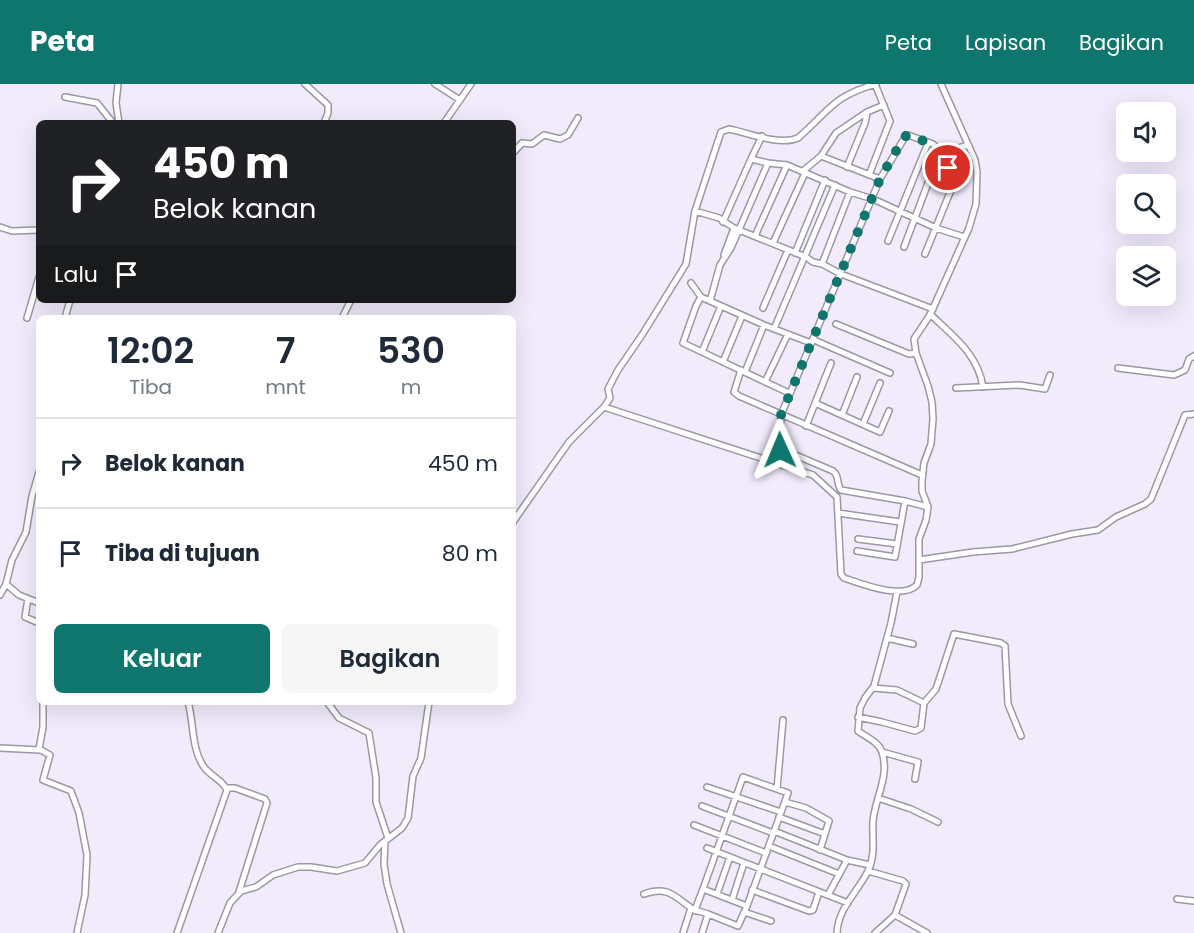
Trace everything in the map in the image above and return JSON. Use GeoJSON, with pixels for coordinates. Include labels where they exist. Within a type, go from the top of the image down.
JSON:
{"type":"FeatureCollection","features":[{"type":"Feature","properties":{"kind":"street"},"geometry":{"type":"LineString","coordinates":[[118,84],[116,99],[119,120]]}},
{"type":"Feature","properties":{"kind":"street"},"geometry":{"type":"LineString","coordinates":[[304,84],[328,105],[325,120]]}},
{"type":"Feature","properties":{"kind":"street"},"geometry":{"type":"LineString","coordinates":[[435,84],[460,100]]}},
{"type":"Feature","properties":{"kind":"street"},"geometry":{"type":"LineString","coordinates":[[447,120],[471,84]]}},
{"type":"Feature","properties":{"kind":"street"},"geometry":{"type":"LineString","coordinates":[[516,518],[569,442],[604,407],[610,398],[608,389],[618,370],[642,336],[686,264],[695,210],[721,132],[729,129],[781,142],[798,138],[843,96],[876,84],[890,121],[869,175]]}},
{"type":"Feature","properties":{"kind":"street"},"geometry":{"type":"LineString","coordinates":[[604,407],[813,476],[837,497],[842,576],[859,583],[897,592],[907,591],[917,585],[919,539],[927,520],[928,507],[922,491],[922,475],[932,437],[932,402],[916,352],[915,336],[932,311],[964,237],[974,212],[977,187],[976,166],[941,84]]}},
{"type":"Feature","properties":{"kind":"street"},"geometry":{"type":"LineString","coordinates":[[65,97],[97,103],[111,120]]}},
{"type":"Feature","properties":{"kind":"street"},"geometry":{"type":"LineString","coordinates":[[772,243],[804,172],[821,156],[836,133],[867,112],[885,105]]}},
{"type":"Feature","properties":{"kind":"street"},"geometry":{"type":"LineString","coordinates":[[847,167],[865,123],[867,112]]}},
{"type":"Feature","properties":{"kind":"street"},"geometry":{"type":"LineString","coordinates":[[516,149],[522,142],[532,144],[544,135],[560,139],[568,135],[578,118]]}},
{"type":"Feature","properties":{"kind":"street"},"geometry":{"type":"LineString","coordinates":[[925,254],[953,185],[941,152],[928,143],[906,135],[880,179],[842,274],[789,393],[781,415],[778,447],[780,450],[833,471],[843,491],[928,507]]}},
{"type":"Feature","properties":{"kind":"street"},"geometry":{"type":"LineString","coordinates":[[723,222],[762,136]]}},
{"type":"Feature","properties":{"kind":"street"},"geometry":{"type":"LineString","coordinates":[[888,241],[928,143]]}},
{"type":"Feature","properties":{"kind":"street"},"geometry":{"type":"LineString","coordinates":[[941,152],[968,145]]}},
{"type":"Feature","properties":{"kind":"street"},"geometry":{"type":"LineString","coordinates":[[904,247],[941,152]]}},
{"type":"Feature","properties":{"kind":"street"},"geometry":{"type":"LineString","coordinates":[[821,156],[880,179]]}},
{"type":"Feature","properties":{"kind":"street"},"geometry":{"type":"LineString","coordinates":[[751,159],[768,164],[787,165],[850,192],[873,199],[936,228],[964,237]]}},
{"type":"Feature","properties":{"kind":"street"},"geometry":{"type":"LineString","coordinates":[[710,301],[720,266],[768,164]]}},
{"type":"Feature","properties":{"kind":"street"},"geometry":{"type":"LineString","coordinates":[[755,236],[787,165]]}},
{"type":"Feature","properties":{"kind":"street"},"geometry":{"type":"LineString","coordinates":[[795,253],[825,180]]}},
{"type":"Feature","properties":{"kind":"street"},"geometry":{"type":"LineString","coordinates":[[774,329],[835,185]]}},
{"type":"Feature","properties":{"kind":"street"},"geometry":{"type":"LineString","coordinates":[[822,264],[850,192]]}},
{"type":"Feature","properties":{"kind":"street"},"geometry":{"type":"LineString","coordinates":[[695,210],[719,218],[737,229],[932,311],[960,342],[974,362],[980,371],[983,387]]}},
{"type":"Feature","properties":{"kind":"street"},"geometry":{"type":"LineString","coordinates":[[0,227],[12,231],[36,230]]}},
{"type":"Feature","properties":{"kind":"street"},"geometry":{"type":"LineString","coordinates":[[763,308],[788,250]]}},
{"type":"Feature","properties":{"kind":"street"},"geometry":{"type":"LineString","coordinates":[[691,284],[701,297],[742,316],[813,341],[890,373]]}},
{"type":"Feature","properties":{"kind":"street"},"geometry":{"type":"LineString","coordinates":[[27,318],[36,287]]}},
{"type":"Feature","properties":{"kind":"street"},"geometry":{"type":"LineString","coordinates":[[701,297],[682,340],[683,343],[789,393]]}},
{"type":"Feature","properties":{"kind":"street"},"geometry":{"type":"LineString","coordinates":[[702,352],[721,306]]}},
{"type":"Feature","properties":{"kind":"street"},"geometry":{"type":"LineString","coordinates":[[723,362],[742,316]]}},
{"type":"Feature","properties":{"kind":"street"},"geometry":{"type":"LineString","coordinates":[[836,324],[909,354],[916,352]]}},
{"type":"Feature","properties":{"kind":"street"},"geometry":{"type":"LineString","coordinates":[[764,325],[735,393],[922,475]]}},
{"type":"Feature","properties":{"kind":"street"},"geometry":{"type":"LineString","coordinates":[[765,382],[788,334]]}},
{"type":"Feature","properties":{"kind":"street"},"geometry":{"type":"LineString","coordinates":[[1118,368],[1174,375],[1185,370],[1189,359],[1194,356]]}},
{"type":"Feature","properties":{"kind":"street"},"geometry":{"type":"LineString","coordinates":[[806,426],[831,363]]}},
{"type":"Feature","properties":{"kind":"street"},"geometry":{"type":"LineString","coordinates":[[956,388],[1020,385],[1045,389],[1050,375]]}},
{"type":"Feature","properties":{"kind":"street"},"geometry":{"type":"LineString","coordinates":[[842,415],[857,377]]}},
{"type":"Feature","properties":{"kind":"street"},"geometry":{"type":"LineString","coordinates":[[863,424],[880,383]]}},
{"type":"Feature","properties":{"kind":"street"},"geometry":{"type":"LineString","coordinates":[[815,403],[880,432],[889,411]]}},
{"type":"Feature","properties":{"kind":"street"},"geometry":{"type":"LineString","coordinates":[[919,560],[1012,549],[1098,530],[1116,517],[1151,499],[1185,415],[1194,414]]}},
{"type":"Feature","properties":{"kind":"street"},"geometry":{"type":"LineString","coordinates":[[0,595],[6,584],[12,560],[26,532],[36,482]]}},
{"type":"Feature","properties":{"kind":"street"},"geometry":{"type":"LineString","coordinates":[[857,551],[895,557],[904,501]]}},
{"type":"Feature","properties":{"kind":"street"},"geometry":{"type":"LineString","coordinates":[[838,513],[900,522]]}},
{"type":"Feature","properties":{"kind":"street"},"geometry":{"type":"LineString","coordinates":[[858,538],[897,544]]}},
{"type":"Feature","properties":{"kind":"street"},"geometry":{"type":"LineString","coordinates":[[6,584],[19,596],[36,602]]}},
{"type":"Feature","properties":{"kind":"street"},"geometry":{"type":"LineString","coordinates":[[837,933],[841,913],[869,868],[874,843],[873,822],[884,773],[882,752],[876,743],[858,731],[858,717],[862,703],[873,688],[897,592]]}},
{"type":"Feature","properties":{"kind":"street"},"geometry":{"type":"LineString","coordinates":[[28,599],[25,617],[36,622]]}},
{"type":"Feature","properties":{"kind":"street"},"geometry":{"type":"LineString","coordinates":[[858,717],[917,730],[921,728],[924,703],[936,689],[954,634],[1001,643],[1005,646],[1008,704],[1021,736]]}},
{"type":"Feature","properties":{"kind":"street"},"geometry":{"type":"LineString","coordinates":[[887,638],[913,644]]}},
{"type":"Feature","properties":{"kind":"street"},"geometry":{"type":"LineString","coordinates":[[873,688],[897,690],[924,703]]}},
{"type":"Feature","properties":{"kind":"street"},"geometry":{"type":"LineString","coordinates":[[40,750],[43,705]]}},
{"type":"Feature","properties":{"kind":"street"},"geometry":{"type":"LineString","coordinates":[[189,705],[197,750],[204,768],[227,788],[235,788],[265,800],[267,803],[255,836],[256,844],[238,894],[230,903],[218,933]]}},
{"type":"Feature","properties":{"kind":"street"},"geometry":{"type":"LineString","coordinates":[[329,705],[339,718],[369,733],[375,765],[376,802],[387,839],[384,864],[387,884],[401,933]]}},
{"type":"Feature","properties":{"kind":"street"},"geometry":{"type":"LineString","coordinates":[[238,894],[256,887],[270,876],[298,867],[337,871],[365,863],[387,839],[402,828],[408,818],[413,776],[421,758],[429,705]]}},
{"type":"Feature","properties":{"kind":"street"},"geometry":{"type":"LineString","coordinates":[[777,789],[783,720]]}},
{"type":"Feature","properties":{"kind":"street"},"geometry":{"type":"LineString","coordinates":[[0,748],[40,750],[50,755],[43,780],[71,791],[79,813],[87,855],[85,895],[77,933]]}},
{"type":"Feature","properties":{"kind":"street"},"geometry":{"type":"LineString","coordinates":[[882,752],[918,762],[915,779]]}},
{"type":"Feature","properties":{"kind":"street"},"geometry":{"type":"LineString","coordinates":[[644,894],[656,890],[674,894],[693,909],[738,926],[788,793],[743,777],[704,889],[693,909],[683,933]]}},
{"type":"Feature","properties":{"kind":"street"},"geometry":{"type":"LineString","coordinates":[[707,787],[780,814],[825,834]]}},
{"type":"Feature","properties":{"kind":"street"},"geometry":{"type":"LineString","coordinates":[[177,933],[210,843],[227,788]]}},
{"type":"Feature","properties":{"kind":"street"},"geometry":{"type":"LineString","coordinates":[[878,798],[911,809],[938,822]]}},
{"type":"Feature","properties":{"kind":"street"},"geometry":{"type":"LineString","coordinates":[[785,802],[806,808],[828,820],[820,850]]}},
{"type":"Feature","properties":{"kind":"street"},"geometry":{"type":"LineString","coordinates":[[702,806],[905,883],[895,915],[875,933]]}},
{"type":"Feature","properties":{"kind":"street"},"geometry":{"type":"LineString","coordinates":[[694,825],[839,874]]}},
{"type":"Feature","properties":{"kind":"street"},"geometry":{"type":"LineString","coordinates":[[707,848],[848,903]]}},
{"type":"Feature","properties":{"kind":"street"},"geometry":{"type":"LineString","coordinates":[[717,894],[730,857]]}},
{"type":"Feature","properties":{"kind":"street"},"geometry":{"type":"LineString","coordinates":[[828,895],[847,860]]}},
{"type":"Feature","properties":{"kind":"street"},"geometry":{"type":"LineString","coordinates":[[732,900],[744,863]]}},
{"type":"Feature","properties":{"kind":"street"},"geometry":{"type":"LineString","coordinates":[[704,889],[732,900],[771,921]]}},
{"type":"Feature","properties":{"kind":"street"},"geometry":{"type":"LineString","coordinates":[[752,890],[809,911],[813,910],[819,892]]}},
{"type":"Feature","properties":{"kind":"street"},"geometry":{"type":"LineString","coordinates":[[1177,899],[1194,901]]}},
{"type":"Feature","properties":{"kind":"street"},"geometry":{"type":"LineString","coordinates":[[702,933],[708,914]]}},
{"type":"Feature","properties":{"kind":"street"},"geometry":{"type":"LineString","coordinates":[[895,915],[927,933]]}},
{"type":"Feature","properties":{"kind":"route"},"geometry":{"type":"LineString","coordinates":[[780,450],[778,447],[781,415],[880,179],[904,137],[908,135],[933,144],[941,153],[948,168]]}}]}
